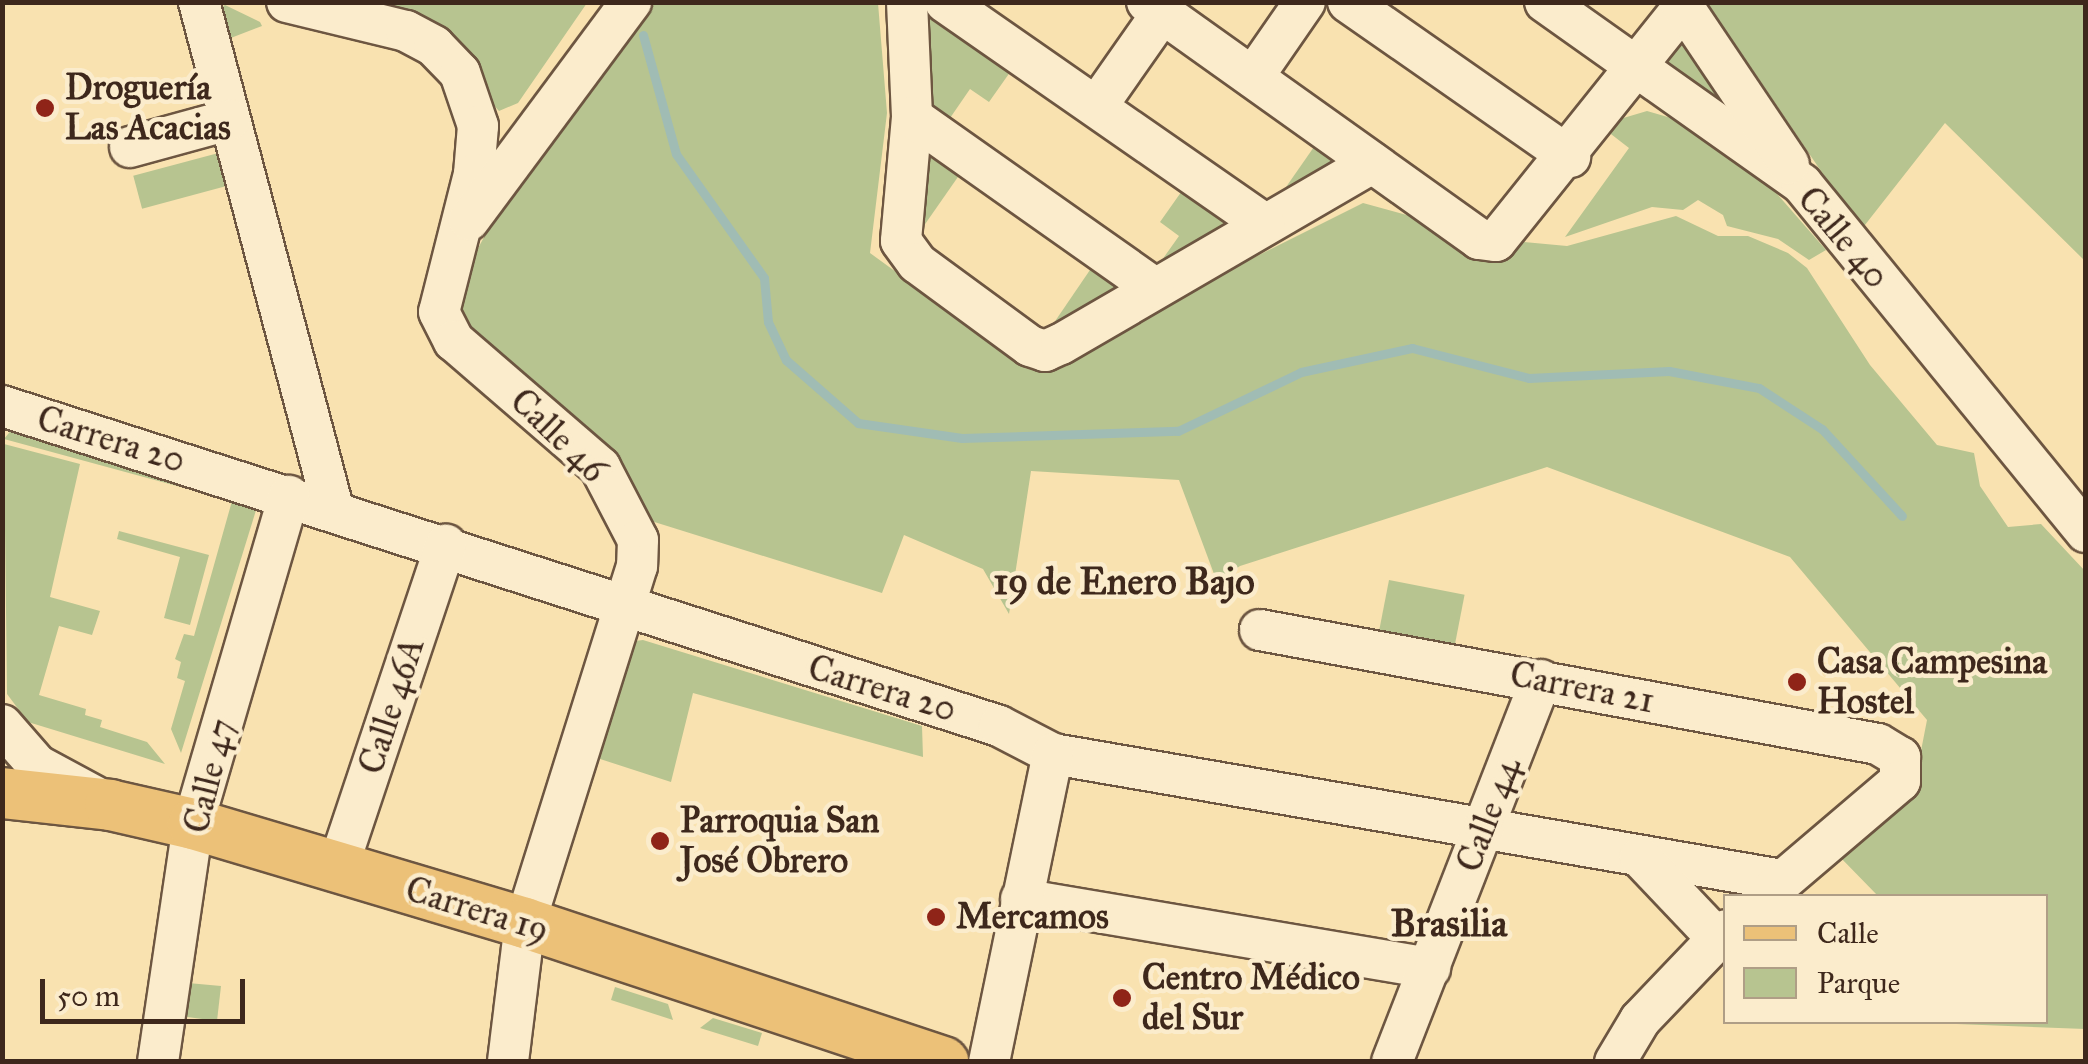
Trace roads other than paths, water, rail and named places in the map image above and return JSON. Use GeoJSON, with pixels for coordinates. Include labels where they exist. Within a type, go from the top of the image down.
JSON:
{"type":"FeatureCollection","features":[{"type":"Feature","properties":{"kind":"main road","name":"Carrera 19"},"geometry":{"type":"LineString","coordinates":[[2,793],[110,805],[193,824],[525,923],[944,1062]]}},
{"type":"Feature","properties":{"kind":"street"},"geometry":{"type":"LineString","coordinates":[[199,2],[333,508]]}},
{"type":"Feature","properties":{"kind":"street","name":"Calle 46"},"geometry":{"type":"LineString","coordinates":[[287,2],[367,18],[434,46],[460,73],[478,126],[474,174],[453,241],[438,312],[454,341],[600,467],[638,540],[637,566],[525,923],[508,1062]]}},
{"type":"Feature","properties":{"kind":"street"},"geometry":{"type":"LineString","coordinates":[[453,241],[540,129],[630,2]]}},
{"type":"Feature","properties":{"kind":"street"},"geometry":{"type":"LineString","coordinates":[[907,2],[912,117],[901,241],[917,263],[1030,346],[1044,351],[1372,163]]}},
{"type":"Feature","properties":{"kind":"street"},"geometry":{"type":"LineString","coordinates":[[944,2],[1264,224]]}},
{"type":"Feature","properties":{"kind":"street"},"geometry":{"type":"LineString","coordinates":[[1252,77],[1305,2]]}},
{"type":"Feature","properties":{"kind":"street"},"geometry":{"type":"LineString","coordinates":[[1348,2],[1570,157]]}},
{"type":"Feature","properties":{"kind":"street","name":"Calle 40"},"geometry":{"type":"LineString","coordinates":[[1545,2],[1802,184],[2086,532]]}},
{"type":"Feature","properties":{"kind":"street"},"geometry":{"type":"LineString","coordinates":[[1097,106],[1155,8],[1479,239],[1496,242],[1639,70],[1682,4],[1802,184]]}},
{"type":"Feature","properties":{"kind":"street"},"geometry":{"type":"LineString","coordinates":[[912,117],[1154,288]]}},
{"type":"Feature","properties":{"kind":"street"},"geometry":{"type":"LineString","coordinates":[[130,147],[229,120]]}},
{"type":"Feature","properties":{"kind":"street"},"geometry":{"type":"LineString","coordinates":[[478,126],[513,133],[540,129]]}},
{"type":"Feature","properties":{"kind":"street","name":"Carrera 20"},"geometry":{"type":"LineString","coordinates":[[2,406],[333,508],[622,608],[999,726],[1053,754],[1640,856],[1773,888]]}},
{"type":"Feature","properties":{"kind":"street","name":"Calle 47"},"geometry":{"type":"LineString","coordinates":[[158,1062],[193,824],[288,496]]}},
{"type":"Feature","properties":{"kind":"street","name":"Calle 46A"},"geometry":{"type":"LineString","coordinates":[[338,867],[446,545]]}},
{"type":"Feature","properties":{"kind":"street","name":"Carrera 21"},"geometry":{"type":"LineString","coordinates":[[1260,630],[1878,744],[1900,756],[1900,781],[1773,888]]}},
{"type":"Feature","properties":{"kind":"street","name":"Calle 44"},"geometry":{"type":"LineString","coordinates":[[1392,1062],[1541,680]]}},
{"type":"Feature","properties":{"kind":"street"},"geometry":{"type":"LineString","coordinates":[[2,726],[38,765],[110,805]]}},
{"type":"Feature","properties":{"kind":"street"},"geometry":{"type":"LineString","coordinates":[[989,1062],[1053,754]]}},
{"type":"Feature","properties":{"kind":"street"},"geometry":{"type":"LineString","coordinates":[[1615,1062],[1640,1020],[1721,934],[1640,856]]}},
{"type":"Feature","properties":{"kind":"street"},"geometry":{"type":"LineString","coordinates":[[1022,898],[1430,968]]}},
{"type":"Feature","properties":{"kind":"waterway"},"geometry":{"type":"LineString","coordinates":[[643,35],[676,154],[764,278],[768,322],[786,360],[858,423],[962,438],[1178,431],[1301,372],[1412,348],[1529,378],[1669,371],[1759,388],[1822,429],[1902,516]]}},
{"type":"Feature","properties":{"kind":"place","name":"Droguería Las Acacias"},"geometry":{"type":"Point","coordinates":[45,108]}},
{"type":"Feature","properties":{"kind":"place","name":"Casa Campesina Hostel"},"geometry":{"type":"Point","coordinates":[1797,682]}},
{"type":"Feature","properties":{"kind":"place","name":"Parroquia San José Obrero"},"geometry":{"type":"Point","coordinates":[660,841]}},
{"type":"Feature","properties":{"kind":"place","name":"Mercamos"},"geometry":{"type":"Point","coordinates":[936,917]}},
{"type":"Feature","properties":{"kind":"place","name":"Centro Médico del Sur"},"geometry":{"type":"Point","coordinates":[1122,998]}},
{"type":"Feature","properties":{"kind":"district","name":"19 de Enero Bajo"},"geometry":{"type":"Point","coordinates":[1124,582]}},
{"type":"Feature","properties":{"kind":"district","name":"Brasilia"},"geometry":{"type":"Point","coordinates":[1449,924]}}]}
